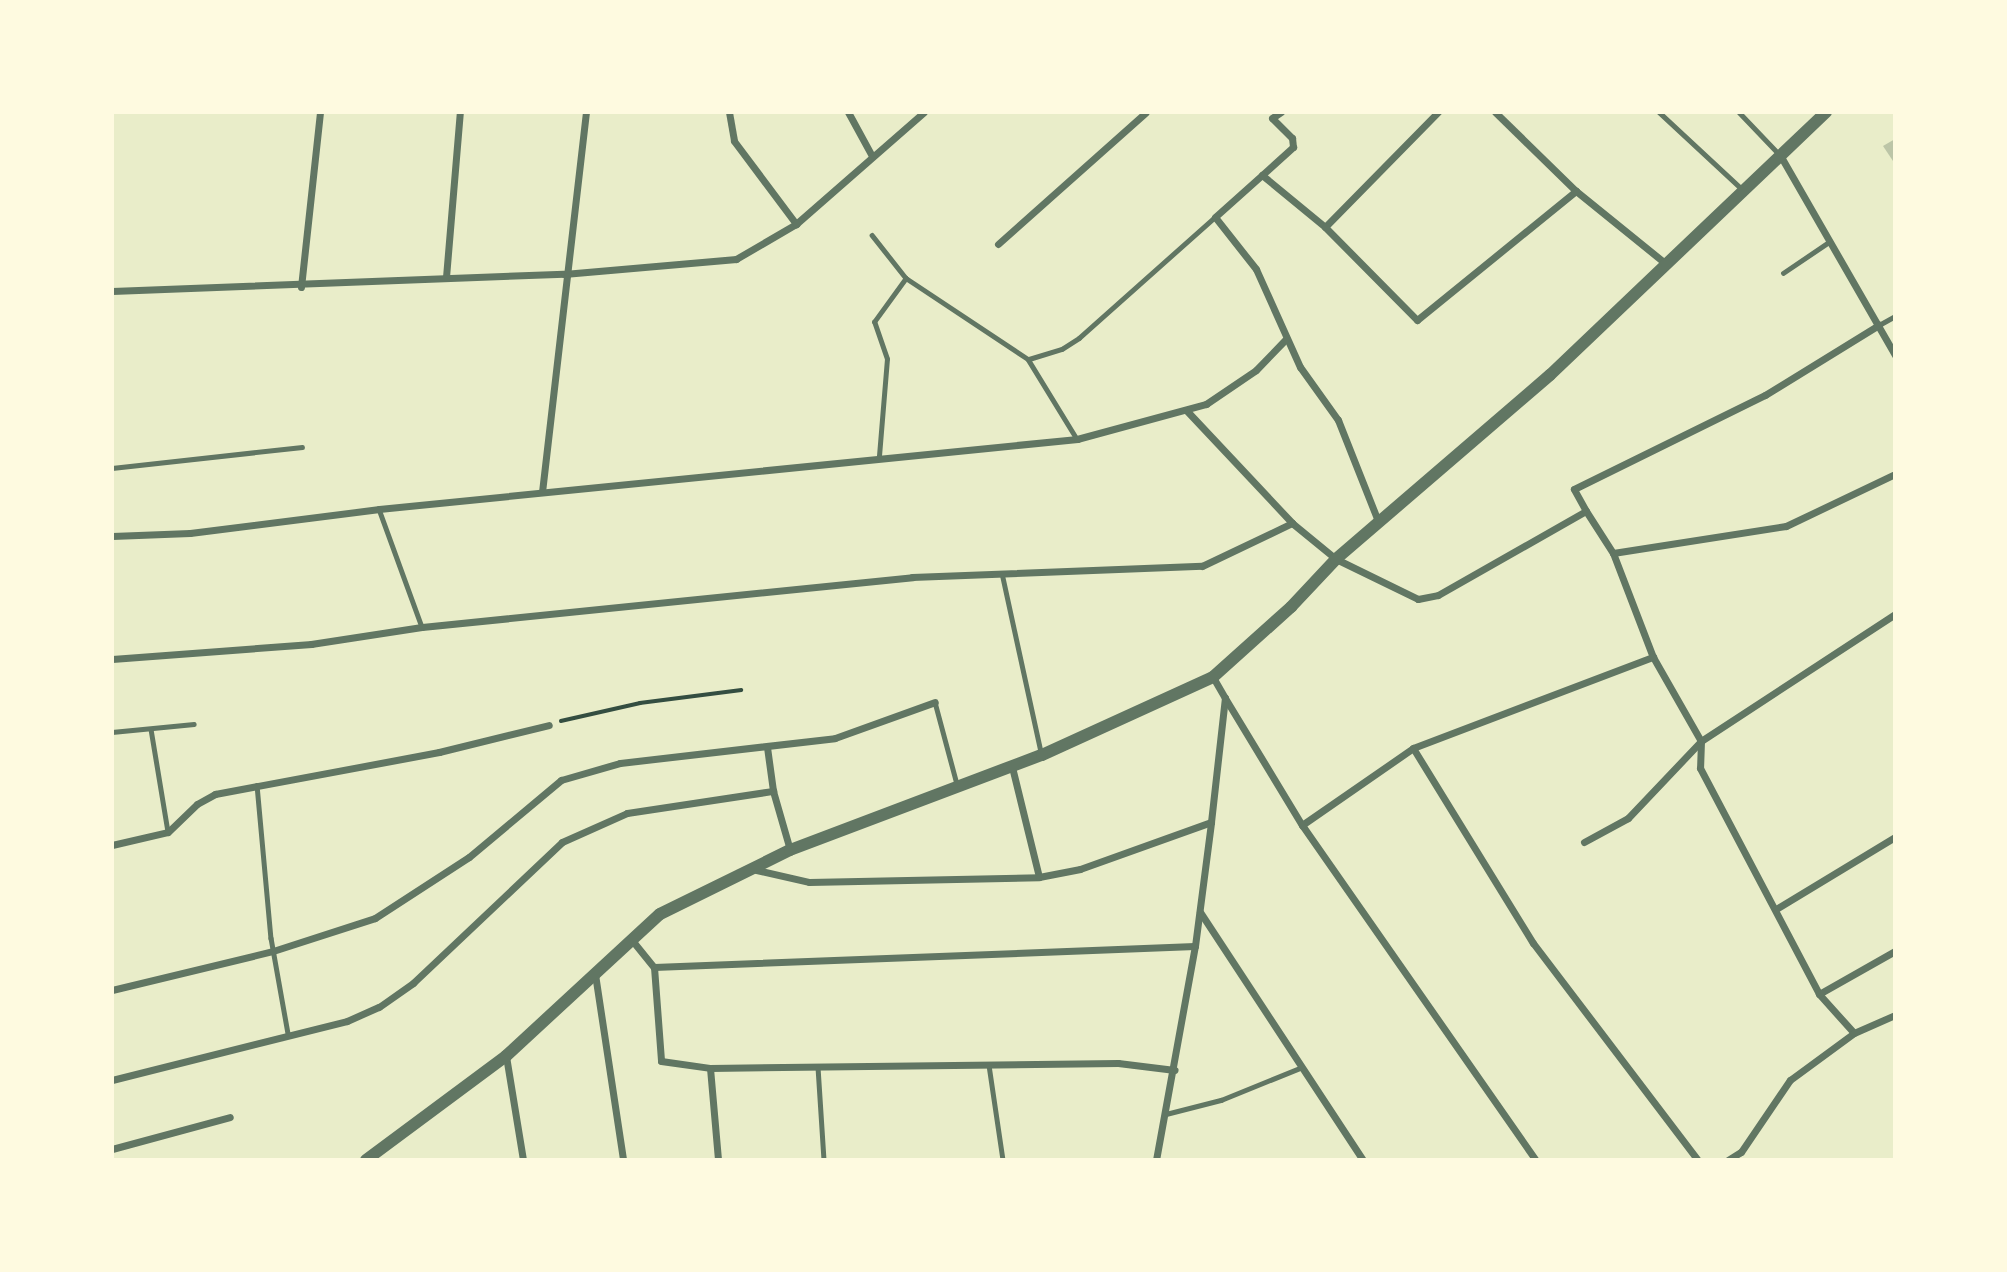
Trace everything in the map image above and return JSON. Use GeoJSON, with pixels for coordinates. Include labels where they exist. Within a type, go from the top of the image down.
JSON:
{"type":"FeatureCollection","features":[{"type":"Feature","properties":{"kind":"street"},"geometry":{"type":"LineString","coordinates":[[301,287],[320,112]]}},
{"type":"Feature","properties":{"kind":"street"},"geometry":{"type":"LineString","coordinates":[[446,277],[460,112]]}},
{"type":"Feature","properties":{"kind":"street"},"geometry":{"type":"LineString","coordinates":[[542,492],[564,274],[586,112]]}},
{"type":"Feature","properties":{"kind":"street"},"geometry":{"type":"LineString","coordinates":[[729,112],[734,141],[796,224]]}},
{"type":"Feature","properties":{"kind":"street"},"geometry":{"type":"LineString","coordinates":[[848,112],[872,156]]}},
{"type":"Feature","properties":{"kind":"street"},"geometry":{"type":"LineString","coordinates":[[112,291],[301,287],[446,277],[564,274],[736,259],[796,224],[924,112]]}},
{"type":"Feature","properties":{"kind":"street"},"geometry":{"type":"LineString","coordinates":[[998,244],[1146,112]]}},
{"type":"Feature","properties":{"kind":"street"},"geometry":{"type":"LineString","coordinates":[[1281,112],[1269,115],[1294,142],[1215,217],[1256,269],[1285,340],[1338,420],[1378,521]]}},
{"type":"Feature","properties":{"kind":"street"},"geometry":{"type":"LineString","coordinates":[[1325,227],[1437,112]]}},
{"type":"Feature","properties":{"kind":"street"},"geometry":{"type":"LineString","coordinates":[[1495,112],[1576,191],[1665,263]]}},
{"type":"Feature","properties":{"kind":"street"},"geometry":{"type":"LineString","coordinates":[[366,1160],[506,1055],[660,914],[748,868],[790,850],[958,789],[1042,755],[1213,677],[1291,607],[1336,558],[1550,375],[1742,189],[1826,112]]}},
{"type":"Feature","properties":{"kind":"street"},"geometry":{"type":"LineString","coordinates":[[1780,154],[1895,355]]}},
{"type":"Feature","properties":{"kind":"street"},"geometry":{"type":"LineString","coordinates":[[1262,175],[1325,227],[1417,320],[1576,191]]}},
{"type":"Feature","properties":{"kind":"street"},"geometry":{"type":"LineString","coordinates":[[1854,1033],[1819,994],[1700,768],[1701,741],[1653,657],[1613,553],[1574,489],[1765,394],[1879,325]]}},
{"type":"Feature","properties":{"kind":"street"},"geometry":{"type":"LineString","coordinates":[[112,536],[190,533],[379,509],[879,456],[1077,439],[1206,404],[1256,370],[1285,340]]}},
{"type":"Feature","properties":{"kind":"street"},"geometry":{"type":"LineString","coordinates":[[1187,411],[1292,523],[1336,558],[1418,599],[1438,595],[1586,511]]}},
{"type":"Feature","properties":{"kind":"street"},"geometry":{"type":"LineString","coordinates":[[1613,553],[1787,526],[1895,474]]}},
{"type":"Feature","properties":{"kind":"street"},"geometry":{"type":"LineString","coordinates":[[112,659],[311,644],[422,627],[1002,572],[1202,566],[1292,523]]}},
{"type":"Feature","properties":{"kind":"street"},"geometry":{"type":"LineString","coordinates":[[1584,842],[1628,818],[1701,741],[1895,614]]}},
{"type":"Feature","properties":{"kind":"street"},"geometry":{"type":"LineString","coordinates":[[1302,824],[1413,748],[1653,657]]}},
{"type":"Feature","properties":{"kind":"street"},"geometry":{"type":"LineString","coordinates":[[1213,677],[1302,824],[1536,1160]]}},
{"type":"Feature","properties":{"kind":"street"},"geometry":{"type":"LineString","coordinates":[[1156,1160],[1175,1070],[1195,946],[1225,698]]}},
{"type":"Feature","properties":{"kind":"street"},"geometry":{"type":"LineString","coordinates":[[112,990],[273,951],[376,918],[469,857],[561,780],[620,763],[835,738],[935,702]]}},
{"type":"Feature","properties":{"kind":"street"},"geometry":{"type":"LineString","coordinates":[[112,845],[168,832],[197,804],[215,794],[427,754],[549,725]]}},
{"type":"Feature","properties":{"kind":"street"},"geometry":{"type":"LineString","coordinates":[[767,747],[773,792],[790,850]]}},
{"type":"Feature","properties":{"kind":"street"},"geometry":{"type":"LineString","coordinates":[[1413,748],[1533,943],[1698,1160]]}},
{"type":"Feature","properties":{"kind":"street"},"geometry":{"type":"LineString","coordinates":[[1012,767],[1039,877]]}},
{"type":"Feature","properties":{"kind":"street"},"geometry":{"type":"LineString","coordinates":[[112,1080],[288,1033],[348,1021],[379,1007],[452,950],[513,884],[562,842],[627,813],[773,792]]}},
{"type":"Feature","properties":{"kind":"street"},"geometry":{"type":"LineString","coordinates":[[748,868],[809,882],[1039,877],[1080,869],[1211,822]]}},
{"type":"Feature","properties":{"kind":"street"},"geometry":{"type":"LineString","coordinates":[[1776,909],[1895,837]]}},
{"type":"Feature","properties":{"kind":"street"},"geometry":{"type":"LineString","coordinates":[[1200,911],[1300,1068],[1363,1160]]}},
{"type":"Feature","properties":{"kind":"street"},"geometry":{"type":"LineString","coordinates":[[631,939],[654,967],[660,1061],[710,1068],[1118,1063],[1175,1070]]}},
{"type":"Feature","properties":{"kind":"street"},"geometry":{"type":"LineString","coordinates":[[654,967],[1195,946]]}},
{"type":"Feature","properties":{"kind":"street"},"geometry":{"type":"LineString","coordinates":[[1819,994],[1895,951]]}},
{"type":"Feature","properties":{"kind":"street"},"geometry":{"type":"LineString","coordinates":[[595,973],[623,1160]]}},
{"type":"Feature","properties":{"kind":"street"},"geometry":{"type":"LineString","coordinates":[[1728,1160],[1741,1152],[1790,1080],[1854,1033],[1895,1015]]}},
{"type":"Feature","properties":{"kind":"street"},"geometry":{"type":"LineString","coordinates":[[506,1055],[523,1160]]}},
{"type":"Feature","properties":{"kind":"street"},"geometry":{"type":"LineString","coordinates":[[710,1068],[718,1160]]}},
{"type":"Feature","properties":{"kind":"street"},"geometry":{"type":"LineString","coordinates":[[112,1149],[230,1117]]}},
{"type":"Feature","properties":{"kind":"lane"},"geometry":{"type":"LineString","coordinates":[[1659,112],[1742,189]]}},
{"type":"Feature","properties":{"kind":"lane"},"geometry":{"type":"LineString","coordinates":[[1739,112],[1780,154]]}},
{"type":"Feature","properties":{"kind":"lane"},"geometry":{"type":"LineString","coordinates":[[1028,359],[1062,349],[1079,338],[1215,217]]}},
{"type":"Feature","properties":{"kind":"lane"},"geometry":{"type":"LineString","coordinates":[[872,235],[906,278],[1028,359],[1077,439]]}},
{"type":"Feature","properties":{"kind":"lane"},"geometry":{"type":"LineString","coordinates":[[1783,274],[1829,242]]}},
{"type":"Feature","properties":{"kind":"lane"},"geometry":{"type":"LineString","coordinates":[[879,456],[887,359],[874,322],[906,278]]}},
{"type":"Feature","properties":{"kind":"lane"},"geometry":{"type":"LineString","coordinates":[[1879,325],[1895,316]]}},
{"type":"Feature","properties":{"kind":"lane"},"geometry":{"type":"LineString","coordinates":[[112,468],[302,447]]}},
{"type":"Feature","properties":{"kind":"lane"},"geometry":{"type":"LineString","coordinates":[[379,509],[422,627]]}},
{"type":"Feature","properties":{"kind":"lane"},"geometry":{"type":"LineString","coordinates":[[1002,572],[1042,755]]}},
{"type":"Feature","properties":{"kind":"lane"},"geometry":{"type":"LineString","coordinates":[[935,702],[958,789]]}},
{"type":"Feature","properties":{"kind":"lane"},"geometry":{"type":"LineString","coordinates":[[112,732],[194,724]]}},
{"type":"Feature","properties":{"kind":"lane"},"geometry":{"type":"LineString","coordinates":[[152,729],[168,832]]}},
{"type":"Feature","properties":{"kind":"lane"},"geometry":{"type":"LineString","coordinates":[[257,785],[273,951],[288,1033]]}},
{"type":"Feature","properties":{"kind":"lane"},"geometry":{"type":"LineString","coordinates":[[989,1064],[1003,1160]]}},
{"type":"Feature","properties":{"kind":"lane"},"geometry":{"type":"LineString","coordinates":[[818,1067],[824,1160]]}},
{"type":"Feature","properties":{"kind":"lane"},"geometry":{"type":"LineString","coordinates":[[1166,1114],[1221,1100],[1300,1068]]}},
{"type":"Feature","properties":{"kind":"path"},"geometry":{"type":"LineString","coordinates":[[549,725],[627,705],[741,690]]}},
{"type":"Feature","properties":{"kind":"building"},"geometry":{"type":"Polygon","coordinates":[[[1895,139],[1895,164],[1883,146],[1895,139]]]}}]}
